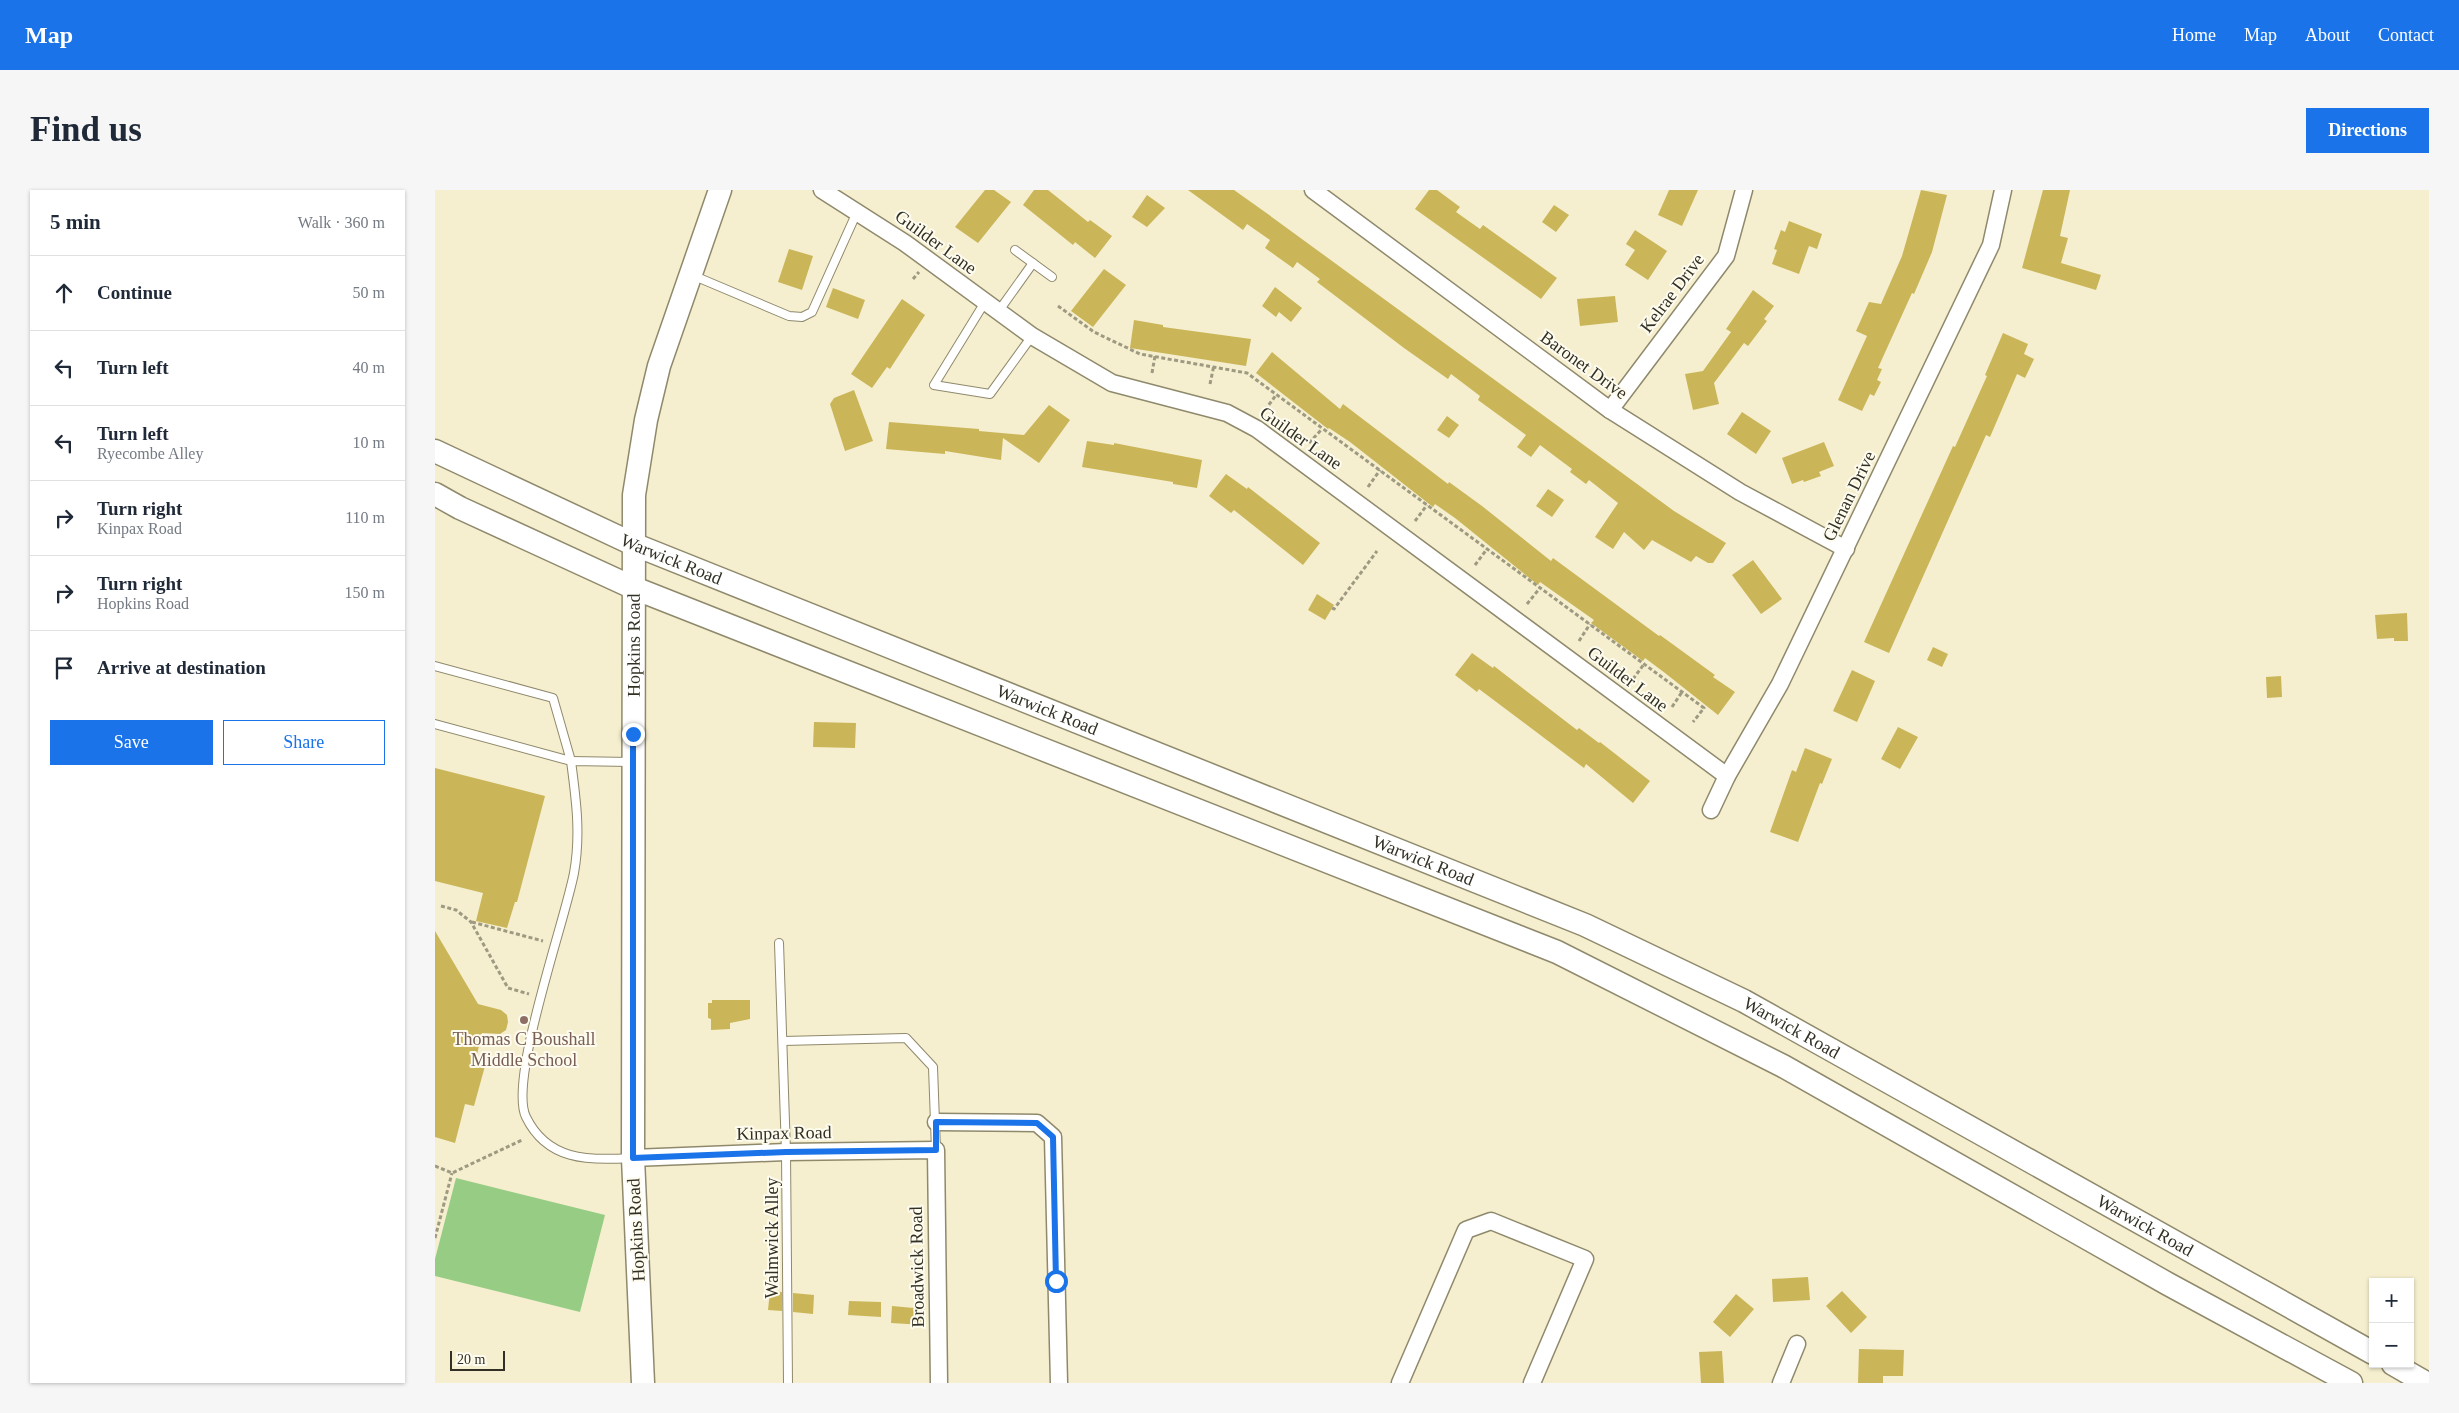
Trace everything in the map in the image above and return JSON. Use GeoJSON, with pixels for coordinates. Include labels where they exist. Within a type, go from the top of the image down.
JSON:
{"type":"FeatureCollection","features":[{"type":"Feature","properties":{"kind":"main road","name":"Hopkins Road"},"geometry":{"type":"LineString","coordinates":[[643,1383],[633,1158],[634,495],[646,420],[659,366],[717,192]]}},
{"type":"Feature","properties":{"kind":"main road","name":"Warwick Road"},"geometry":{"type":"LineString","coordinates":[[435,451],[633,544],[1585,925],[1655,957],[1744,1001],[2369,1351]]}},
{"type":"Feature","properties":{"kind":"main road","name":"Warwick Road"},"geometry":{"type":"LineString","coordinates":[[435,494],[460,508],[634,588],[1557,952],[1783,1066],[2169,1284],[2351,1383]]}},
{"type":"Feature","properties":{"kind":"main road"},"geometry":{"type":"LineString","coordinates":[[2400,1368],[2426,1383]]}},
{"type":"Feature","properties":{"kind":"street","name":"Guilder Lane"},"geometry":{"type":"LineString","coordinates":[[823,190],[905,243],[1031,336],[1112,383],[1227,413],[1257,429],[1727,776]]}},
{"type":"Feature","properties":{"kind":"street","name":"Baronet Drive"},"geometry":{"type":"LineString","coordinates":[[1313,190],[1610,410],[1740,492],[1846,549]]}},
{"type":"Feature","properties":{"kind":"street","name":"Kelrae Drive"},"geometry":{"type":"LineString","coordinates":[[1610,410],[1726,256],[1744,190]]}},
{"type":"Feature","properties":{"kind":"street","name":"Glenan Drive"},"geometry":{"type":"LineString","coordinates":[[1711,810],[1727,776],[1779,684],[1846,549],[1991,245],[2003,190]]}},
{"type":"Feature","properties":{"kind":"street"},"geometry":{"type":"LineString","coordinates":[[936,1122],[1037,1123],[1053,1137],[1059,1383]]}},
{"type":"Feature","properties":{"kind":"street","name":"Kinpax Road"},"geometry":{"type":"LineString","coordinates":[[633,1158],[786,1152],[936,1150]]}},
{"type":"Feature","properties":{"kind":"street","name":"Broadwick Road"},"geometry":{"type":"LineString","coordinates":[[936,1150],[939,1383]]}},
{"type":"Feature","properties":{"kind":"street"},"geometry":{"type":"LineString","coordinates":[[1401,1383],[1465,1230],[1491,1221],[1585,1259],[1532,1383]]}},
{"type":"Feature","properties":{"kind":"street"},"geometry":{"type":"LineString","coordinates":[[1781,1383],[1797,1344]]}},
{"type":"Feature","properties":{"kind":"lane"},"geometry":{"type":"LineString","coordinates":[[691,274],[789,316],[802,317],[812,312],[857,211]]}},
{"type":"Feature","properties":{"kind":"lane"},"geometry":{"type":"LineString","coordinates":[[1015,250],[1052,277]]}},
{"type":"Feature","properties":{"kind":"lane"},"geometry":{"type":"LineString","coordinates":[[1031,336],[990,394],[934,386],[992,307],[1033,263]]}},
{"type":"Feature","properties":{"kind":"lane"},"geometry":{"type":"LineString","coordinates":[[435,666],[553,698],[571,760],[578,812],[579,842],[573,876],[536,1015],[521,1089],[525,1115],[542,1141],[568,1155],[598,1160],[633,1158]]}},
{"type":"Feature","properties":{"kind":"lane"},"geometry":{"type":"LineString","coordinates":[[435,724],[571,760],[633,762]]}},
{"type":"Feature","properties":{"kind":"lane","name":"Walmwick Alley"},"geometry":{"type":"LineString","coordinates":[[779,943],[786,1152],[788,1383]]}},
{"type":"Feature","properties":{"kind":"lane"},"geometry":{"type":"LineString","coordinates":[[783,1041],[906,1038],[933,1067],[936,1150]]}},
{"type":"Feature","properties":{"kind":"path"},"geometry":{"type":"LineString","coordinates":[[1058,306],[1094,332],[1125,348],[1155,356],[1214,365],[1247,373],[1704,708],[1693,722]]}},
{"type":"Feature","properties":{"kind":"path"},"geometry":{"type":"LineString","coordinates":[[1152,373],[1155,356]]}},
{"type":"Feature","properties":{"kind":"path"},"geometry":{"type":"LineString","coordinates":[[1210,384],[1214,365]]}},
{"type":"Feature","properties":{"kind":"path"},"geometry":{"type":"LineString","coordinates":[[1265,410],[1276,395]]}},
{"type":"Feature","properties":{"kind":"path"},"geometry":{"type":"LineString","coordinates":[[1309,443],[1322,429]]}},
{"type":"Feature","properties":{"kind":"path"},"geometry":{"type":"LineString","coordinates":[[1368,486],[1380,470]]}},
{"type":"Feature","properties":{"kind":"path"},"geometry":{"type":"LineString","coordinates":[[1415,521],[1427,505]]}},
{"type":"Feature","properties":{"kind":"path"},"geometry":{"type":"LineString","coordinates":[[1475,565],[1487,549]]}},
{"type":"Feature","properties":{"kind":"path"},"geometry":{"type":"LineString","coordinates":[[1332,608],[1333,610],[1377,551]]}},
{"type":"Feature","properties":{"kind":"path"},"geometry":{"type":"LineString","coordinates":[[1527,604],[1540,588]]}},
{"type":"Feature","properties":{"kind":"path"},"geometry":{"type":"LineString","coordinates":[[1579,641],[1590,624]]}},
{"type":"Feature","properties":{"kind":"path"},"geometry":{"type":"LineString","coordinates":[[1633,680],[1644,664]]}},
{"type":"Feature","properties":{"kind":"path"},"geometry":{"type":"LineString","coordinates":[[1672,707],[1682,692]]}},
{"type":"Feature","properties":{"kind":"path"},"geometry":{"type":"LineString","coordinates":[[441,906],[456,910],[471,922],[508,988],[530,994]]}},
{"type":"Feature","properties":{"kind":"path"},"geometry":{"type":"LineString","coordinates":[[471,922],[543,942]]}},
{"type":"Feature","properties":{"kind":"path"},"geometry":{"type":"LineString","coordinates":[[435,1166],[452,1173],[521,1140]]}},
{"type":"Feature","properties":{"kind":"path"},"geometry":{"type":"LineString","coordinates":[[435,1238],[452,1173]]}},
{"type":"Feature","properties":{"kind":"green space"},"geometry":{"type":"Polygon","coordinates":[[[456,1178],[605,1215],[580,1312],[435,1276],[435,1259],[456,1178]]]}},
{"type":"Feature","properties":{"kind":"building"},"geometry":{"type":"Polygon","coordinates":[[[985,190],[994,190],[1011,202],[978,243],[955,227],[985,190]]]}},
{"type":"Feature","properties":{"kind":"building"},"geometry":{"type":"Polygon","coordinates":[[[1034,190],[1048,190],[1088,222],[1090,220],[1112,236],[1095,258],[1075,242],[1073,245],[1023,205],[1034,190]]]}},
{"type":"Feature","properties":{"kind":"building"},"geometry":{"type":"Polygon","coordinates":[[[1188,190],[1234,190],[1265,212],[1674,511],[1726,543],[1713,563],[1708,563],[1696,556],[1691,562],[1652,540],[1644,550],[1624,532],[1613,549],[1595,537],[1618,503],[1589,480],[1586,484],[1570,472],[1572,469],[1540,445],[1531,457],[1517,447],[1526,435],[1478,400],[1480,396],[1451,374],[1448,379],[1404,348],[1317,282],[1320,279],[1297,262],[1293,268],[1265,248],[1270,240],[1247,224],[1243,230],[1188,190]]]}},
{"type":"Feature","properties":{"kind":"building"},"geometry":{"type":"Polygon","coordinates":[[[1429,190],[1437,190],[1460,207],[1456,212],[1480,229],[1483,225],[1557,278],[1541,299],[1415,209],[1429,190]]]}},
{"type":"Feature","properties":{"kind":"building"},"geometry":{"type":"Polygon","coordinates":[[[1669,190],[1698,190],[1682,226],[1658,215],[1669,190]]]}},
{"type":"Feature","properties":{"kind":"building"},"geometry":{"type":"Polygon","coordinates":[[[1921,190],[1947,195],[1932,252],[1878,368],[1882,369],[1877,380],[1881,382],[1874,396],[1870,394],[1862,411],[1838,400],[1867,336],[1856,331],[1869,302],[1881,304],[1902,256],[1921,190]]]}},
{"type":"Feature","properties":{"kind":"building"},"geometry":{"type":"Polygon","coordinates":[[[2043,190],[2070,190],[2060,236],[2068,238],[2061,263],[2101,275],[2096,290],[2022,268],[2043,190]]]}},
{"type":"Feature","properties":{"kind":"building"},"geometry":{"type":"Polygon","coordinates":[[[1147,195],[1165,208],[1147,227],[1132,217],[1147,195]]]}},
{"type":"Feature","properties":{"kind":"building"},"geometry":{"type":"Polygon","coordinates":[[[1554,205],[1569,215],[1556,232],[1542,222],[1554,205]]]}},
{"type":"Feature","properties":{"kind":"building"},"geometry":{"type":"Polygon","coordinates":[[[1789,221],[1822,234],[1817,249],[1809,246],[1799,274],[1772,264],[1777,250],[1774,249],[1781,230],[1785,232],[1789,221]]]}},
{"type":"Feature","properties":{"kind":"building"},"geometry":{"type":"Polygon","coordinates":[[[1635,230],[1667,251],[1648,280],[1625,265],[1635,250],[1626,244],[1635,230]]]}},
{"type":"Feature","properties":{"kind":"building"},"geometry":{"type":"Polygon","coordinates":[[[789,249],[813,256],[802,290],[778,282],[789,249]]]}},
{"type":"Feature","properties":{"kind":"building"},"geometry":{"type":"Polygon","coordinates":[[[1104,269],[1126,285],[1093,327],[1071,311],[1104,269]]]}},
{"type":"Feature","properties":{"kind":"building"},"geometry":{"type":"Polygon","coordinates":[[[1275,287],[1302,308],[1291,322],[1279,312],[1276,317],[1262,306],[1275,287]]]}},
{"type":"Feature","properties":{"kind":"building"},"geometry":{"type":"Polygon","coordinates":[[[833,288],[865,300],[858,319],[826,307],[833,288]]]}},
{"type":"Feature","properties":{"kind":"building"},"geometry":{"type":"Polygon","coordinates":[[[1753,290],[1774,306],[1764,319],[1767,321],[1748,346],[1744,343],[1714,383],[1719,404],[1693,410],[1685,374],[1703,371],[1731,332],[1726,329],[1753,290]]]}},
{"type":"Feature","properties":{"kind":"building"},"geometry":{"type":"Polygon","coordinates":[[[1615,296],[1618,322],[1580,326],[1577,299],[1615,296]]]}},
{"type":"Feature","properties":{"kind":"building"},"geometry":{"type":"Polygon","coordinates":[[[902,299],[925,315],[890,369],[887,367],[872,388],[851,374],[902,299]]]}},
{"type":"Feature","properties":{"kind":"building"},"geometry":{"type":"Polygon","coordinates":[[[1134,320],[1163,325],[1163,327],[1251,339],[1246,366],[1130,348],[1134,320]]]}},
{"type":"Feature","properties":{"kind":"building"},"geometry":{"type":"Polygon","coordinates":[[[2003,333],[2028,344],[2024,354],[2034,359],[2025,378],[2017,374],[1990,437],[1986,435],[1889,653],[1864,642],[1987,376],[1985,375],[2003,333]]]}},
{"type":"Feature","properties":{"kind":"building"},"geometry":{"type":"Polygon","coordinates":[[[1272,352],[1340,409],[1343,404],[1448,484],[1449,482],[1482,506],[1551,561],[1553,558],[1715,675],[1713,677],[1735,692],[1718,715],[1645,658],[1643,661],[1591,623],[1594,620],[1540,582],[1538,585],[1455,518],[1435,504],[1433,507],[1350,442],[1328,429],[1256,373],[1272,352]]]}},
{"type":"Feature","properties":{"kind":"building"},"geometry":{"type":"Polygon","coordinates":[[[854,390],[873,441],[845,451],[830,404],[834,398],[854,390]]]}},
{"type":"Feature","properties":{"kind":"building"},"geometry":{"type":"Polygon","coordinates":[[[1049,405],[1070,420],[1039,463],[1003,438],[1001,460],[945,451],[945,454],[886,449],[889,422],[979,429],[979,431],[1024,435],[1049,405]]]}},
{"type":"Feature","properties":{"kind":"building"},"geometry":{"type":"Polygon","coordinates":[[[1742,412],[1771,431],[1756,454],[1727,434],[1742,412]]]}},
{"type":"Feature","properties":{"kind":"building"},"geometry":{"type":"Polygon","coordinates":[[[1447,416],[1459,425],[1449,438],[1437,430],[1447,416]]]}},
{"type":"Feature","properties":{"kind":"building"},"geometry":{"type":"Polygon","coordinates":[[[1087,441],[1114,445],[1114,443],[1202,460],[1197,488],[1173,484],[1173,482],[1082,467],[1087,441]]]}},
{"type":"Feature","properties":{"kind":"building"},"geometry":{"type":"Polygon","coordinates":[[[1824,442],[1834,466],[1819,472],[1821,476],[1792,484],[1782,458],[1824,442]]]}},
{"type":"Feature","properties":{"kind":"building"},"geometry":{"type":"Polygon","coordinates":[[[1226,474],[1247,489],[1248,487],[1320,543],[1303,565],[1234,510],[1231,513],[1209,496],[1226,474]]]}},
{"type":"Feature","properties":{"kind":"building"},"geometry":{"type":"Polygon","coordinates":[[[1548,489],[1564,500],[1552,517],[1536,506],[1548,489]]]}},
{"type":"Feature","properties":{"kind":"building"},"geometry":{"type":"Polygon","coordinates":[[[1753,560],[1782,599],[1761,614],[1732,575],[1753,560]]]}},
{"type":"Feature","properties":{"kind":"building"},"geometry":{"type":"Polygon","coordinates":[[[1317,594],[1334,605],[1325,620],[1308,610],[1317,594]]]}},
{"type":"Feature","properties":{"kind":"building"},"geometry":{"type":"Polygon","coordinates":[[[2407,613],[2408,641],[2394,641],[2394,638],[2377,639],[2375,615],[2407,613]]]}},
{"type":"Feature","properties":{"kind":"building"},"geometry":{"type":"Polygon","coordinates":[[[1933,647],[1948,654],[1942,667],[1927,660],[1933,647]]]}},
{"type":"Feature","properties":{"kind":"building"},"geometry":{"type":"Polygon","coordinates":[[[1472,653],[1493,668],[1494,666],[1577,730],[1579,728],[1600,742],[1650,781],[1633,803],[1586,764],[1584,768],[1479,689],[1477,692],[1455,675],[1472,653]]]}},
{"type":"Feature","properties":{"kind":"building"},"geometry":{"type":"Polygon","coordinates":[[[1852,670],[1875,681],[1857,722],[1833,711],[1852,670]]]}},
{"type":"Feature","properties":{"kind":"building"},"geometry":{"type":"Polygon","coordinates":[[[2281,676],[2282,697],[2267,698],[2266,677],[2281,676]]]}},
{"type":"Feature","properties":{"kind":"building"},"geometry":{"type":"Polygon","coordinates":[[[814,722],[856,723],[855,748],[813,747],[814,722]]]}},
{"type":"Feature","properties":{"kind":"building"},"geometry":{"type":"Polygon","coordinates":[[[1898,727],[1918,737],[1900,769],[1881,759],[1898,727]]]}},
{"type":"Feature","properties":{"kind":"building"},"geometry":{"type":"Polygon","coordinates":[[[1805,748],[1832,759],[1822,784],[1820,783],[1798,842],[1770,832],[1792,770],[1796,772],[1805,748]]]}},
{"type":"Feature","properties":{"kind":"building"},"geometry":{"type":"Polygon","coordinates":[[[435,768],[545,796],[517,902],[515,902],[507,928],[476,921],[483,893],[435,881],[435,768]]]}},
{"type":"Feature","properties":{"kind":"building"},"geometry":{"type":"Polygon","coordinates":[[[435,931],[478,1004],[501,1010],[507,1015],[508,1022],[506,1030],[500,1034],[482,1033],[475,1063],[485,1066],[474,1106],[465,1104],[455,1143],[435,1137],[435,931]]]}},
{"type":"Feature","properties":{"kind":"building"},"geometry":{"type":"Polygon","coordinates":[[[712,1000],[750,1000],[750,1019],[730,1023],[730,1029],[711,1030],[711,1019],[708,1018],[708,1003],[712,1003],[712,1000]]]}},
{"type":"Feature","properties":{"kind":"building"},"geometry":{"type":"Polygon","coordinates":[[[1808,1277],[1810,1300],[1773,1302],[1772,1279],[1808,1277]]]}},
{"type":"Feature","properties":{"kind":"building"},"geometry":{"type":"Polygon","coordinates":[[[770,1291],[782,1292],[782,1311],[768,1310],[770,1291]]]}},
{"type":"Feature","properties":{"kind":"building"},"geometry":{"type":"Polygon","coordinates":[[[1842,1291],[1867,1317],[1851,1333],[1826,1306],[1842,1291]]]}},
{"type":"Feature","properties":{"kind":"building"},"geometry":{"type":"Polygon","coordinates":[[[793,1293],[814,1295],[813,1314],[793,1312],[793,1293]]]}},
{"type":"Feature","properties":{"kind":"building"},"geometry":{"type":"Polygon","coordinates":[[[1736,1294],[1754,1309],[1730,1337],[1713,1322],[1736,1294]]]}},
{"type":"Feature","properties":{"kind":"building"},"geometry":{"type":"Polygon","coordinates":[[[849,1301],[881,1302],[881,1317],[848,1315],[849,1301]]]}},
{"type":"Feature","properties":{"kind":"building"},"geometry":{"type":"Polygon","coordinates":[[[892,1306],[925,1309],[924,1325],[891,1323],[892,1306]]]}},
{"type":"Feature","properties":{"kind":"building"},"geometry":{"type":"Polygon","coordinates":[[[1859,1349],[1904,1350],[1903,1376],[1883,1376],[1883,1383],[1858,1383],[1859,1349]]]}},
{"type":"Feature","properties":{"kind":"building"},"geometry":{"type":"Polygon","coordinates":[[[1722,1351],[1724,1383],[1701,1383],[1699,1352],[1722,1351]]]}},
{"type":"Feature","properties":{"kind":"place","name":"Thomas C Boushall Middle School"},"geometry":{"type":"Point","coordinates":[524,1020]}},
{"type":"Feature","properties":{"kind":"route"},"geometry":{"type":"LineString","coordinates":[[633,734],[633,1158],[786,1152],[936,1150],[936,1122],[1037,1123],[1053,1137],[1056,1281]]}}]}
